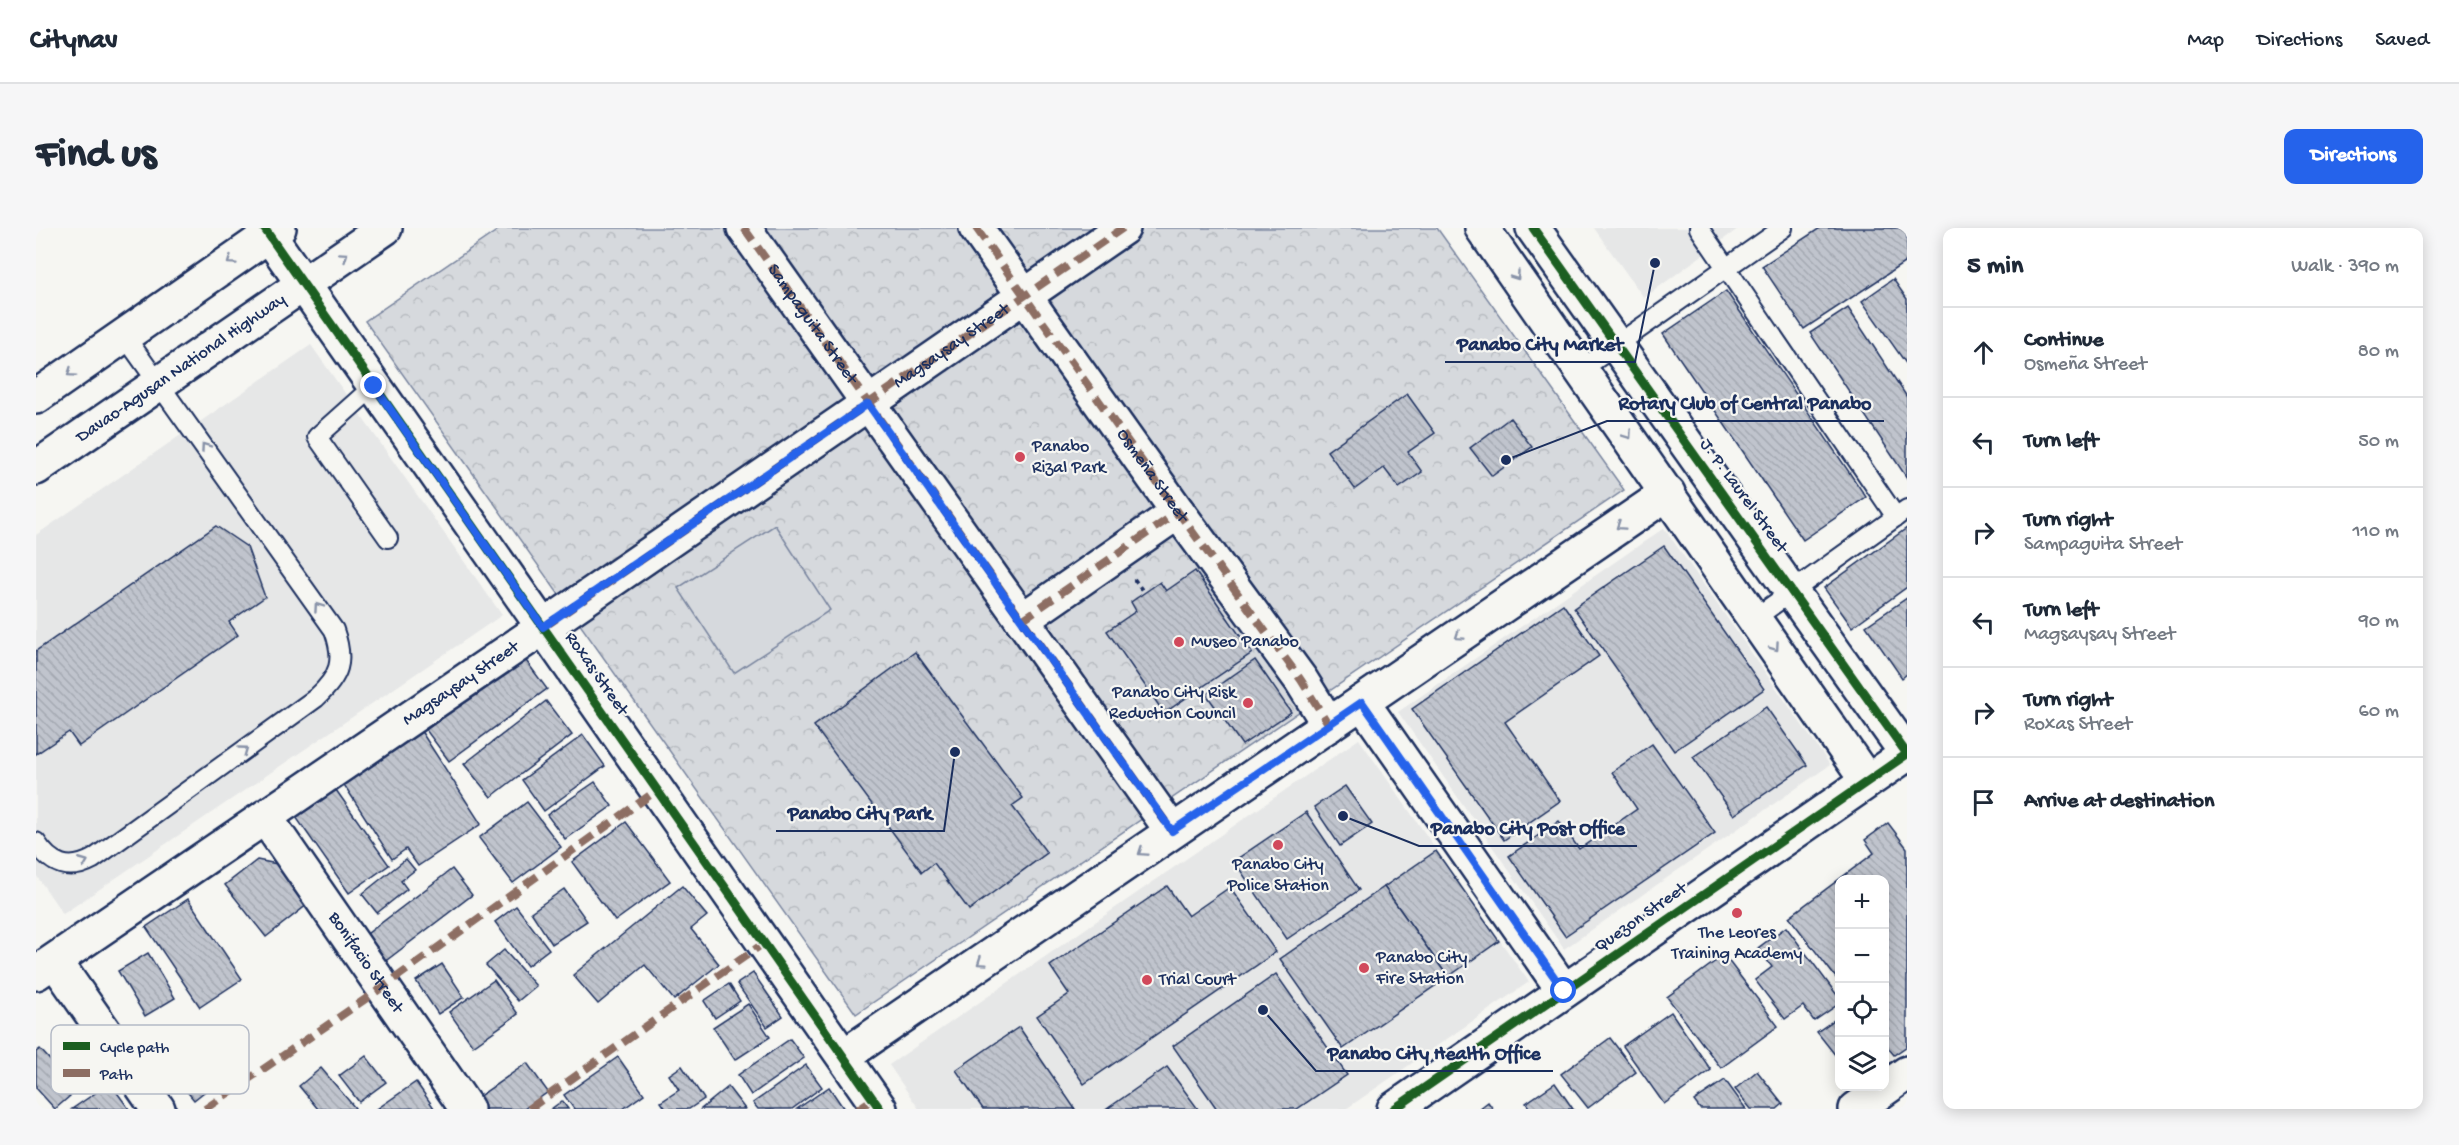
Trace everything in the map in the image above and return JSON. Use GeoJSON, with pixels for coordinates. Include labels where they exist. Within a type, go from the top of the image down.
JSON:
{"type":"FeatureCollection","features":[{"type":"Feature","properties":{"kind":"main road","name":"Davao-Agusan National Highway"},"geometry":{"type":"LineString","coordinates":[[36,468],[385,228]]}},
{"type":"Feature","properties":{"kind":"main road","name":"Sampaguita Street"},"geometry":{"type":"LineString","coordinates":[[744,228],[1172,831]]}},
{"type":"Feature","properties":{"kind":"main road","name":"Osmeña Street"},"geometry":{"type":"LineString","coordinates":[[976,228],[1301,680],[1329,725]]}},
{"type":"Feature","properties":{"kind":"main road","name":"Magsaysay Street"},"geometry":{"type":"LineString","coordinates":[[46,967],[1123,228]]}},
{"type":"Feature","properties":{"kind":"main road"},"geometry":{"type":"LineString","coordinates":[[1482,228],[1867,781]]}},
{"type":"Feature","properties":{"kind":"main road","name":"J. P. Laurel Street"},"geometry":{"type":"LineString","coordinates":[[1533,228],[1907,754]]}},
{"type":"Feature","properties":{"kind":"main road","name":"Roxas Street"},"geometry":{"type":"LineString","coordinates":[[271,230],[303,284],[880,1109]]}},
{"type":"Feature","properties":{"kind":"main road"},"geometry":{"type":"LineString","coordinates":[[36,397],[271,230]]}},
{"type":"Feature","properties":{"kind":"main road"},"geometry":{"type":"LineString","coordinates":[[844,1056],[1668,493]]}},
{"type":"Feature","properties":{"kind":"main road"},"geometry":{"type":"LineString","coordinates":[[1022,620],[1178,512]]}},
{"type":"Feature","properties":{"kind":"main road"},"geometry":{"type":"LineString","coordinates":[[1362,702],[1564,991]]}},
{"type":"Feature","properties":{"kind":"main road","name":"Quezon Street"},"geometry":{"type":"LineString","coordinates":[[1407,1105],[1564,991],[1907,754]]}},
{"type":"Feature","properties":{"kind":"main road","name":"Bonifacio Street"},"geometry":{"type":"LineString","coordinates":[[265,817],[467,1109]]}},
{"type":"Feature","properties":{"kind":"main road"},"geometry":{"type":"LineString","coordinates":[[46,967],[92,1025]]}},
{"type":"Feature","properties":{"kind":"main road"},"geometry":{"type":"LineString","coordinates":[[1856,1109],[1907,1073]]}},
{"type":"Feature","properties":{"kind":"main road"},"geometry":{"type":"LineString","coordinates":[[146,1094],[158,1109]]}},
{"type":"Feature","properties":{"kind":"lane"},"geometry":{"type":"LineString","coordinates":[[1699,228],[1901,513],[1755,618]]}},
{"type":"Feature","properties":{"kind":"lane"},"geometry":{"type":"LineString","coordinates":[[1582,369],[1728,269],[1783,228]]}},
{"type":"Feature","properties":{"kind":"lane"},"geometry":{"type":"LineString","coordinates":[[36,842],[54,862],[67,866],[80,866],[93,859],[316,698],[330,685],[338,667],[340,648],[334,630],[124,335]]}},
{"type":"Feature","properties":{"kind":"lane"},"geometry":{"type":"LineString","coordinates":[[374,386],[317,437],[388,538]]}},
{"type":"Feature","properties":{"kind":"shaded area"},"geometry":{"type":"Polygon","coordinates":[[[1594,228],[1739,228],[1644,298],[1594,228]]]}},
{"type":"Feature","properties":{"kind":"shaded area"},"geometry":{"type":"Polygon","coordinates":[[[311,345],[502,615],[63,914],[36,875],[36,535],[311,345]]]}},
{"type":"Feature","properties":{"kind":"shaded area"},"geometry":{"type":"Polygon","coordinates":[[[1664,528],[1830,765],[1564,949],[1398,712],[1664,528]]]}},
{"type":"Feature","properties":{"kind":"shaded area"},"geometry":{"type":"Polygon","coordinates":[[[1359,739],[1529,982],[1346,1109],[919,1109],[889,1065],[1359,739]]]}},
{"type":"Feature","properties":{"kind":"green space"},"geometry":{"type":"Polygon","coordinates":[[[501,228],[1437,228],[1624,490],[856,1014],[365,321],[501,228]]]}},
{"type":"Feature","properties":{"kind":"green space"},"geometry":{"type":"Polygon","coordinates":[[[775,525],[830,610],[734,673],[678,588],[775,525]]]}},
{"type":"Feature","properties":{"kind":"building"},"geometry":{"type":"Polygon","coordinates":[[[1820,228],[1907,228],[1907,261],[1804,329],[1762,266],[1820,228]]]}},
{"type":"Feature","properties":{"kind":"building"},"geometry":{"type":"Polygon","coordinates":[[[1893,279],[1907,299],[1907,365],[1862,301],[1893,279]]]}},
{"type":"Feature","properties":{"kind":"building"},"geometry":{"type":"Polygon","coordinates":[[[1726,291],[1866,497],[1803,540],[1663,334],[1726,291]]]}},
{"type":"Feature","properties":{"kind":"building"},"geometry":{"type":"Polygon","coordinates":[[[1848,308],[1907,397],[1907,478],[1810,333],[1848,308]]]}},
{"type":"Feature","properties":{"kind":"building"},"geometry":{"type":"Polygon","coordinates":[[[1407,394],[1435,433],[1408,452],[1422,472],[1399,488],[1384,468],[1355,489],[1327,451],[1407,394]]]}},
{"type":"Feature","properties":{"kind":"building"},"geometry":{"type":"Polygon","coordinates":[[[1510,418],[1532,447],[1492,476],[1470,448],[1510,418]]]}},
{"type":"Feature","properties":{"kind":"building"},"geometry":{"type":"Polygon","coordinates":[[[216,526],[247,547],[265,597],[229,622],[238,635],[79,746],[69,732],[36,754],[36,651],[216,526]]]}},
{"type":"Feature","properties":{"kind":"building"},"geometry":{"type":"Polygon","coordinates":[[[1907,528],[1907,587],[1852,627],[1824,588],[1907,528]]]}},
{"type":"Feature","properties":{"kind":"building"},"geometry":{"type":"Polygon","coordinates":[[[1664,546],[1764,689],[1674,751],[1574,608],[1664,546]]]}},
{"type":"Feature","properties":{"kind":"building","name":"Museo Panabo"},"geometry":{"type":"Polygon","coordinates":[[[1195,571],[1252,653],[1164,713],[1107,631],[1136,611],[1131,602],[1160,582],[1166,591],[1195,571]]]}},
{"type":"Feature","properties":{"kind":"building"},"geometry":{"type":"Polygon","coordinates":[[[1907,598],[1907,674],[1902,678],[1866,626],[1907,598]]]}},
{"type":"Feature","properties":{"kind":"building"},"geometry":{"type":"Polygon","coordinates":[[[1563,604],[1599,656],[1505,722],[1560,801],[1504,840],[1412,709],[1563,604]]]}},
{"type":"Feature","properties":{"kind":"building"},"geometry":{"type":"Polygon","coordinates":[[[915,652],[1023,798],[1012,806],[1047,853],[969,910],[934,863],[922,872],[814,726],[915,652]]]}},
{"type":"Feature","properties":{"kind":"building"},"geometry":{"type":"Polygon","coordinates":[[[524,658],[547,689],[449,761],[426,730],[524,658]]]}},
{"type":"Feature","properties":{"kind":"building","name":"Panabo City Risk Reduction Council"},"geometry":{"type":"Polygon","coordinates":[[[1255,660],[1291,712],[1242,745],[1206,694],[1255,660]]]}},
{"type":"Feature","properties":{"kind":"building"},"geometry":{"type":"Polygon","coordinates":[[[546,701],[572,735],[491,797],[464,764],[546,701]]]}},
{"type":"Feature","properties":{"kind":"building"},"geometry":{"type":"Polygon","coordinates":[[[1766,707],[1807,765],[1734,815],[1693,757],[1766,707]]]}},
{"type":"Feature","properties":{"kind":"building"},"geometry":{"type":"Polygon","coordinates":[[[419,728],[481,824],[418,866],[406,849],[392,859],[341,780],[419,728]]]}},
{"type":"Feature","properties":{"kind":"building"},"geometry":{"type":"Polygon","coordinates":[[[583,735],[605,766],[544,811],[522,780],[583,735]]]}},
{"type":"Feature","properties":{"kind":"building"},"geometry":{"type":"Polygon","coordinates":[[[1652,744],[1715,833],[1565,936],[1509,856],[1559,821],[1579,849],[1637,809],[1612,772],[1652,744]]]}},
{"type":"Feature","properties":{"kind":"building"},"geometry":{"type":"Polygon","coordinates":[[[595,782],[612,806],[565,839],[547,815],[595,782]]]}},
{"type":"Feature","properties":{"kind":"building"},"geometry":{"type":"Polygon","coordinates":[[[1345,786],[1372,824],[1340,846],[1314,807],[1345,786]]]}},
{"type":"Feature","properties":{"kind":"building"},"geometry":{"type":"Polygon","coordinates":[[[336,790],[389,865],[349,893],[296,817],[336,790]]]}},
{"type":"Feature","properties":{"kind":"building"},"geometry":{"type":"Polygon","coordinates":[[[527,802],[561,847],[513,883],[479,838],[527,802]]]}},
{"type":"Feature","properties":{"kind":"building"},"geometry":{"type":"Polygon","coordinates":[[[1306,812],[1359,890],[1287,939],[1234,861],[1306,812]]]}},
{"type":"Feature","properties":{"kind":"building"},"geometry":{"type":"Polygon","coordinates":[[[626,822],[670,881],[615,921],[572,862],[626,822]]]}},
{"type":"Feature","properties":{"kind":"building"},"geometry":{"type":"Polygon","coordinates":[[[1888,823],[1907,848],[1907,1046],[1894,1055],[1889,1049],[1889,875],[1845,875],[1874,853],[1865,840],[1888,823]]]}},
{"type":"Feature","properties":{"kind":"building"},"geometry":{"type":"Polygon","coordinates":[[[1436,851],[1499,941],[1448,977],[1384,887],[1436,851]]]}},
{"type":"Feature","properties":{"kind":"building"},"geometry":{"type":"Polygon","coordinates":[[[406,859],[415,870],[401,881],[407,889],[377,913],[362,894],[406,859]]]}},
{"type":"Feature","properties":{"kind":"building"},"geometry":{"type":"Polygon","coordinates":[[[257,860],[277,864],[308,904],[266,937],[225,885],[257,860]]]}},
{"type":"Feature","properties":{"kind":"building"},"geometry":{"type":"Polygon","coordinates":[[[452,869],[472,895],[383,963],[363,937],[452,869]]]}},
{"type":"Feature","properties":{"kind":"building"},"geometry":{"type":"Polygon","coordinates":[[[1835,882],[1835,977],[1789,917],[1835,882]]]}},
{"type":"Feature","properties":{"kind":"building"},"geometry":{"type":"Polygon","coordinates":[[[682,886],[707,916],[691,929],[719,964],[674,1000],[645,965],[598,1004],[573,975],[682,886]]]}},
{"type":"Feature","properties":{"kind":"building","name":"Trial Court"},"geometry":{"type":"Polygon","coordinates":[[[1167,886],[1188,916],[1230,887],[1276,952],[1084,1084],[1037,1016],[1069,994],[1050,966],[1167,886]]]}},
{"type":"Feature","properties":{"kind":"building"},"geometry":{"type":"Polygon","coordinates":[[[1384,887],[1448,977],[1343,1049],[1280,959],[1384,887]]]}},
{"type":"Feature","properties":{"kind":"building"},"geometry":{"type":"Polygon","coordinates":[[[564,889],[587,921],[552,944],[531,912],[564,889]]]}},
{"type":"Feature","properties":{"kind":"building"},"geometry":{"type":"Polygon","coordinates":[[[188,899],[242,979],[200,1007],[146,927],[188,899]]]}},
{"type":"Feature","properties":{"kind":"building"},"geometry":{"type":"Polygon","coordinates":[[[516,906],[549,949],[527,966],[495,922],[516,906]]]}},
{"type":"Feature","properties":{"kind":"building"},"geometry":{"type":"Polygon","coordinates":[[[1786,927],[1835,992],[1835,1006],[1814,1021],[1803,1006],[1785,1019],[1755,980],[1772,967],[1758,948],[1786,927]]]}},
{"type":"Feature","properties":{"kind":"building"},"geometry":{"type":"Polygon","coordinates":[[[504,950],[536,986],[518,1001],[486,965],[504,950]]]}},
{"type":"Feature","properties":{"kind":"building"},"geometry":{"type":"Polygon","coordinates":[[[148,953],[175,998],[145,1016],[118,971],[148,953]]]}},
{"type":"Feature","properties":{"kind":"building"},"geometry":{"type":"Polygon","coordinates":[[[1724,955],[1778,1026],[1721,1068],[1667,997],[1724,955]]]}},
{"type":"Feature","properties":{"kind":"building"},"geometry":{"type":"Polygon","coordinates":[[[442,964],[464,997],[438,1014],[416,981],[442,964]]]}},
{"type":"Feature","properties":{"kind":"building"},"geometry":{"type":"Polygon","coordinates":[[[753,973],[783,1016],[767,1027],[737,984],[753,973]]]}},
{"type":"Feature","properties":{"kind":"building"},"geometry":{"type":"Polygon","coordinates":[[[1276,974],[1347,1075],[1297,1109],[1217,1109],[1173,1046],[1276,974]]]}},
{"type":"Feature","properties":{"kind":"building"},"geometry":{"type":"Polygon","coordinates":[[[494,980],[518,1014],[473,1046],[449,1012],[494,980]]]}},
{"type":"Feature","properties":{"kind":"building"},"geometry":{"type":"Polygon","coordinates":[[[729,984],[740,1001],[715,1018],[704,1001],[729,984]]]}},
{"type":"Feature","properties":{"kind":"building"},"geometry":{"type":"Polygon","coordinates":[[[748,1004],[770,1037],[735,1060],[713,1027],[748,1004]]]}},
{"type":"Feature","properties":{"kind":"building"},"geometry":{"type":"Polygon","coordinates":[[[1671,1012],[1711,1070],[1664,1104],[1623,1046],[1671,1012]]]}},
{"type":"Feature","properties":{"kind":"building"},"geometry":{"type":"Polygon","coordinates":[[[1835,1019],[1835,1055],[1817,1032],[1835,1019]]]}},
{"type":"Feature","properties":{"kind":"building"},"geometry":{"type":"Polygon","coordinates":[[[1019,1027],[1075,1109],[983,1109],[956,1070],[1019,1027]]]}},
{"type":"Feature","properties":{"kind":"building"},"geometry":{"type":"Polygon","coordinates":[[[1610,1038],[1636,1072],[1588,1108],[1561,1074],[1610,1038]]]}},
{"type":"Feature","properties":{"kind":"building"},"geometry":{"type":"Polygon","coordinates":[[[790,1039],[804,1058],[751,1095],[738,1075],[790,1039]]]}},
{"type":"Feature","properties":{"kind":"building"},"geometry":{"type":"Polygon","coordinates":[[[40,1049],[51,1061],[51,1094],[72,1094],[55,1109],[36,1088],[36,1052],[40,1049]]]}},
{"type":"Feature","properties":{"kind":"building"},"geometry":{"type":"Polygon","coordinates":[[[366,1056],[386,1082],[359,1102],[339,1076],[366,1056]]]}},
{"type":"Feature","properties":{"kind":"building"},"geometry":{"type":"Polygon","coordinates":[[[618,1057],[644,1094],[623,1109],[574,1109],[564,1095],[618,1057]]]}},
{"type":"Feature","properties":{"kind":"building"},"geometry":{"type":"Polygon","coordinates":[[[527,1063],[548,1092],[524,1109],[481,1109],[474,1100],[527,1063]]]}},
{"type":"Feature","properties":{"kind":"building"},"geometry":{"type":"Polygon","coordinates":[[[806,1065],[822,1087],[792,1109],[758,1109],[753,1103],[806,1065]]]}},
{"type":"Feature","properties":{"kind":"building"},"geometry":{"type":"Polygon","coordinates":[[[682,1066],[704,1099],[689,1109],[666,1109],[661,1102],[679,1090],[669,1075],[682,1066]]]}},
{"type":"Feature","properties":{"kind":"building"},"geometry":{"type":"Polygon","coordinates":[[[1167,1067],[1198,1109],[1107,1109],[1167,1067]]]}},
{"type":"Feature","properties":{"kind":"building"},"geometry":{"type":"Polygon","coordinates":[[[321,1068],[354,1109],[318,1109],[299,1086],[321,1068]]]}},
{"type":"Feature","properties":{"kind":"building"},"geometry":{"type":"Polygon","coordinates":[[[1757,1071],[1783,1104],[1777,1109],[1751,1109],[1735,1089],[1757,1071]]]}},
{"type":"Feature","properties":{"kind":"building"},"geometry":{"type":"Polygon","coordinates":[[[1725,1080],[1746,1109],[1700,1109],[1694,1101],[1725,1080]]]}},
{"type":"Feature","properties":{"kind":"building"},"geometry":{"type":"Polygon","coordinates":[[[416,1082],[434,1108],[377,1109],[416,1082]]]}},
{"type":"Feature","properties":{"kind":"building"},"geometry":{"type":"Polygon","coordinates":[[[1555,1083],[1573,1109],[1530,1109],[1526,1103],[1555,1083]]]}},
{"type":"Feature","properties":{"kind":"building"},"geometry":{"type":"Polygon","coordinates":[[[728,1087],[745,1109],[701,1109],[728,1087]]]}},
{"type":"Feature","properties":{"kind":"building"},"geometry":{"type":"Polygon","coordinates":[[[829,1087],[844,1109],[797,1109],[829,1087]]]}},
{"type":"Feature","properties":{"kind":"building"},"geometry":{"type":"Polygon","coordinates":[[[94,1094],[118,1094],[129,1109],[72,1109],[94,1094]]]}},
{"type":"Feature","properties":{"kind":"building"},"geometry":{"type":"Polygon","coordinates":[[[189,1094],[202,1094],[194,1100],[189,1094]]]}},
{"type":"Feature","properties":{"kind":"building"},"geometry":{"type":"Polygon","coordinates":[[[562,1101],[568,1109],[551,1109],[562,1101]]]}},
{"type":"Feature","properties":{"kind":"building"},"geometry":{"type":"Polygon","coordinates":[[[1488,1102],[1493,1109],[1479,1109],[1488,1102]]]}},
{"type":"Feature","properties":{"kind":"marked path"},"geometry":{"type":"LineString","coordinates":[[744,228],[1172,831]]}},
{"type":"Feature","properties":{"kind":"marked path"},"geometry":{"type":"LineString","coordinates":[[976,228],[1301,680],[1329,725]]}},
{"type":"Feature","properties":{"kind":"marked path"},"geometry":{"type":"LineString","coordinates":[[544,627],[1123,228]]}},
{"type":"Feature","properties":{"kind":"marked path"},"geometry":{"type":"LineString","coordinates":[[1022,620],[1178,512]]}},
{"type":"Feature","properties":{"kind":"marked path"},"geometry":{"type":"LineString","coordinates":[[249,1079],[383,987],[657,790]]}},
{"type":"Feature","properties":{"kind":"marked path"},"geometry":{"type":"LineString","coordinates":[[529,1109],[764,943]]}},
{"type":"Feature","properties":{"kind":"marked path"},"geometry":{"type":"LineString","coordinates":[[205,1109],[227,1094]]}},
{"type":"Feature","properties":{"kind":"marked path"},"geometry":{"type":"LineString","coordinates":[[858,1109],[873,1099]]}},
{"type":"Feature","properties":{"kind":"cycle path"},"geometry":{"type":"LineString","coordinates":[[264,228],[880,1109]]}},
{"type":"Feature","properties":{"kind":"cycle path"},"geometry":{"type":"LineString","coordinates":[[1394,1109],[1907,754],[1533,228]]}},
{"type":"Feature","properties":{"kind":"place","name":"Panabo City Market"},"geometry":{"type":"Point","coordinates":[1655,263]}},
{"type":"Feature","properties":{"kind":"place","name":"Panabo Rizal Park"},"geometry":{"type":"Point","coordinates":[1020,457]}},
{"type":"Feature","properties":{"kind":"place","name":"Rotary Club of Central Panabo"},"geometry":{"type":"Point","coordinates":[1506,460]}},
{"type":"Feature","properties":{"kind":"place","name":"Museo Panabo"},"geometry":{"type":"Point","coordinates":[1179,642]}},
{"type":"Feature","properties":{"kind":"place","name":"Panabo City Risk Reduction Council"},"geometry":{"type":"Point","coordinates":[1248,703]}},
{"type":"Feature","properties":{"kind":"place","name":"Panabo City Park"},"geometry":{"type":"Point","coordinates":[955,752]}},
{"type":"Feature","properties":{"kind":"place","name":"Panabo City Post Office"},"geometry":{"type":"Point","coordinates":[1343,816]}},
{"type":"Feature","properties":{"kind":"place","name":"Panabo City Police Station"},"geometry":{"type":"Point","coordinates":[1278,845]}},
{"type":"Feature","properties":{"kind":"place","name":"The Leores Training Academy"},"geometry":{"type":"Point","coordinates":[1737,913]}},
{"type":"Feature","properties":{"kind":"place","name":"Panabo City Fire Station"},"geometry":{"type":"Point","coordinates":[1364,968]}},
{"type":"Feature","properties":{"kind":"place","name":"Trial Court"},"geometry":{"type":"Point","coordinates":[1147,980]}},
{"type":"Feature","properties":{"kind":"place","name":"Panabo City Health Office"},"geometry":{"type":"Point","coordinates":[1263,1010]}},
{"type":"Feature","properties":{"kind":"route"},"geometry":{"type":"LineString","coordinates":[[374,386],[543,627],[868,404],[1172,831],[1362,702],[1564,991]]}}]}
